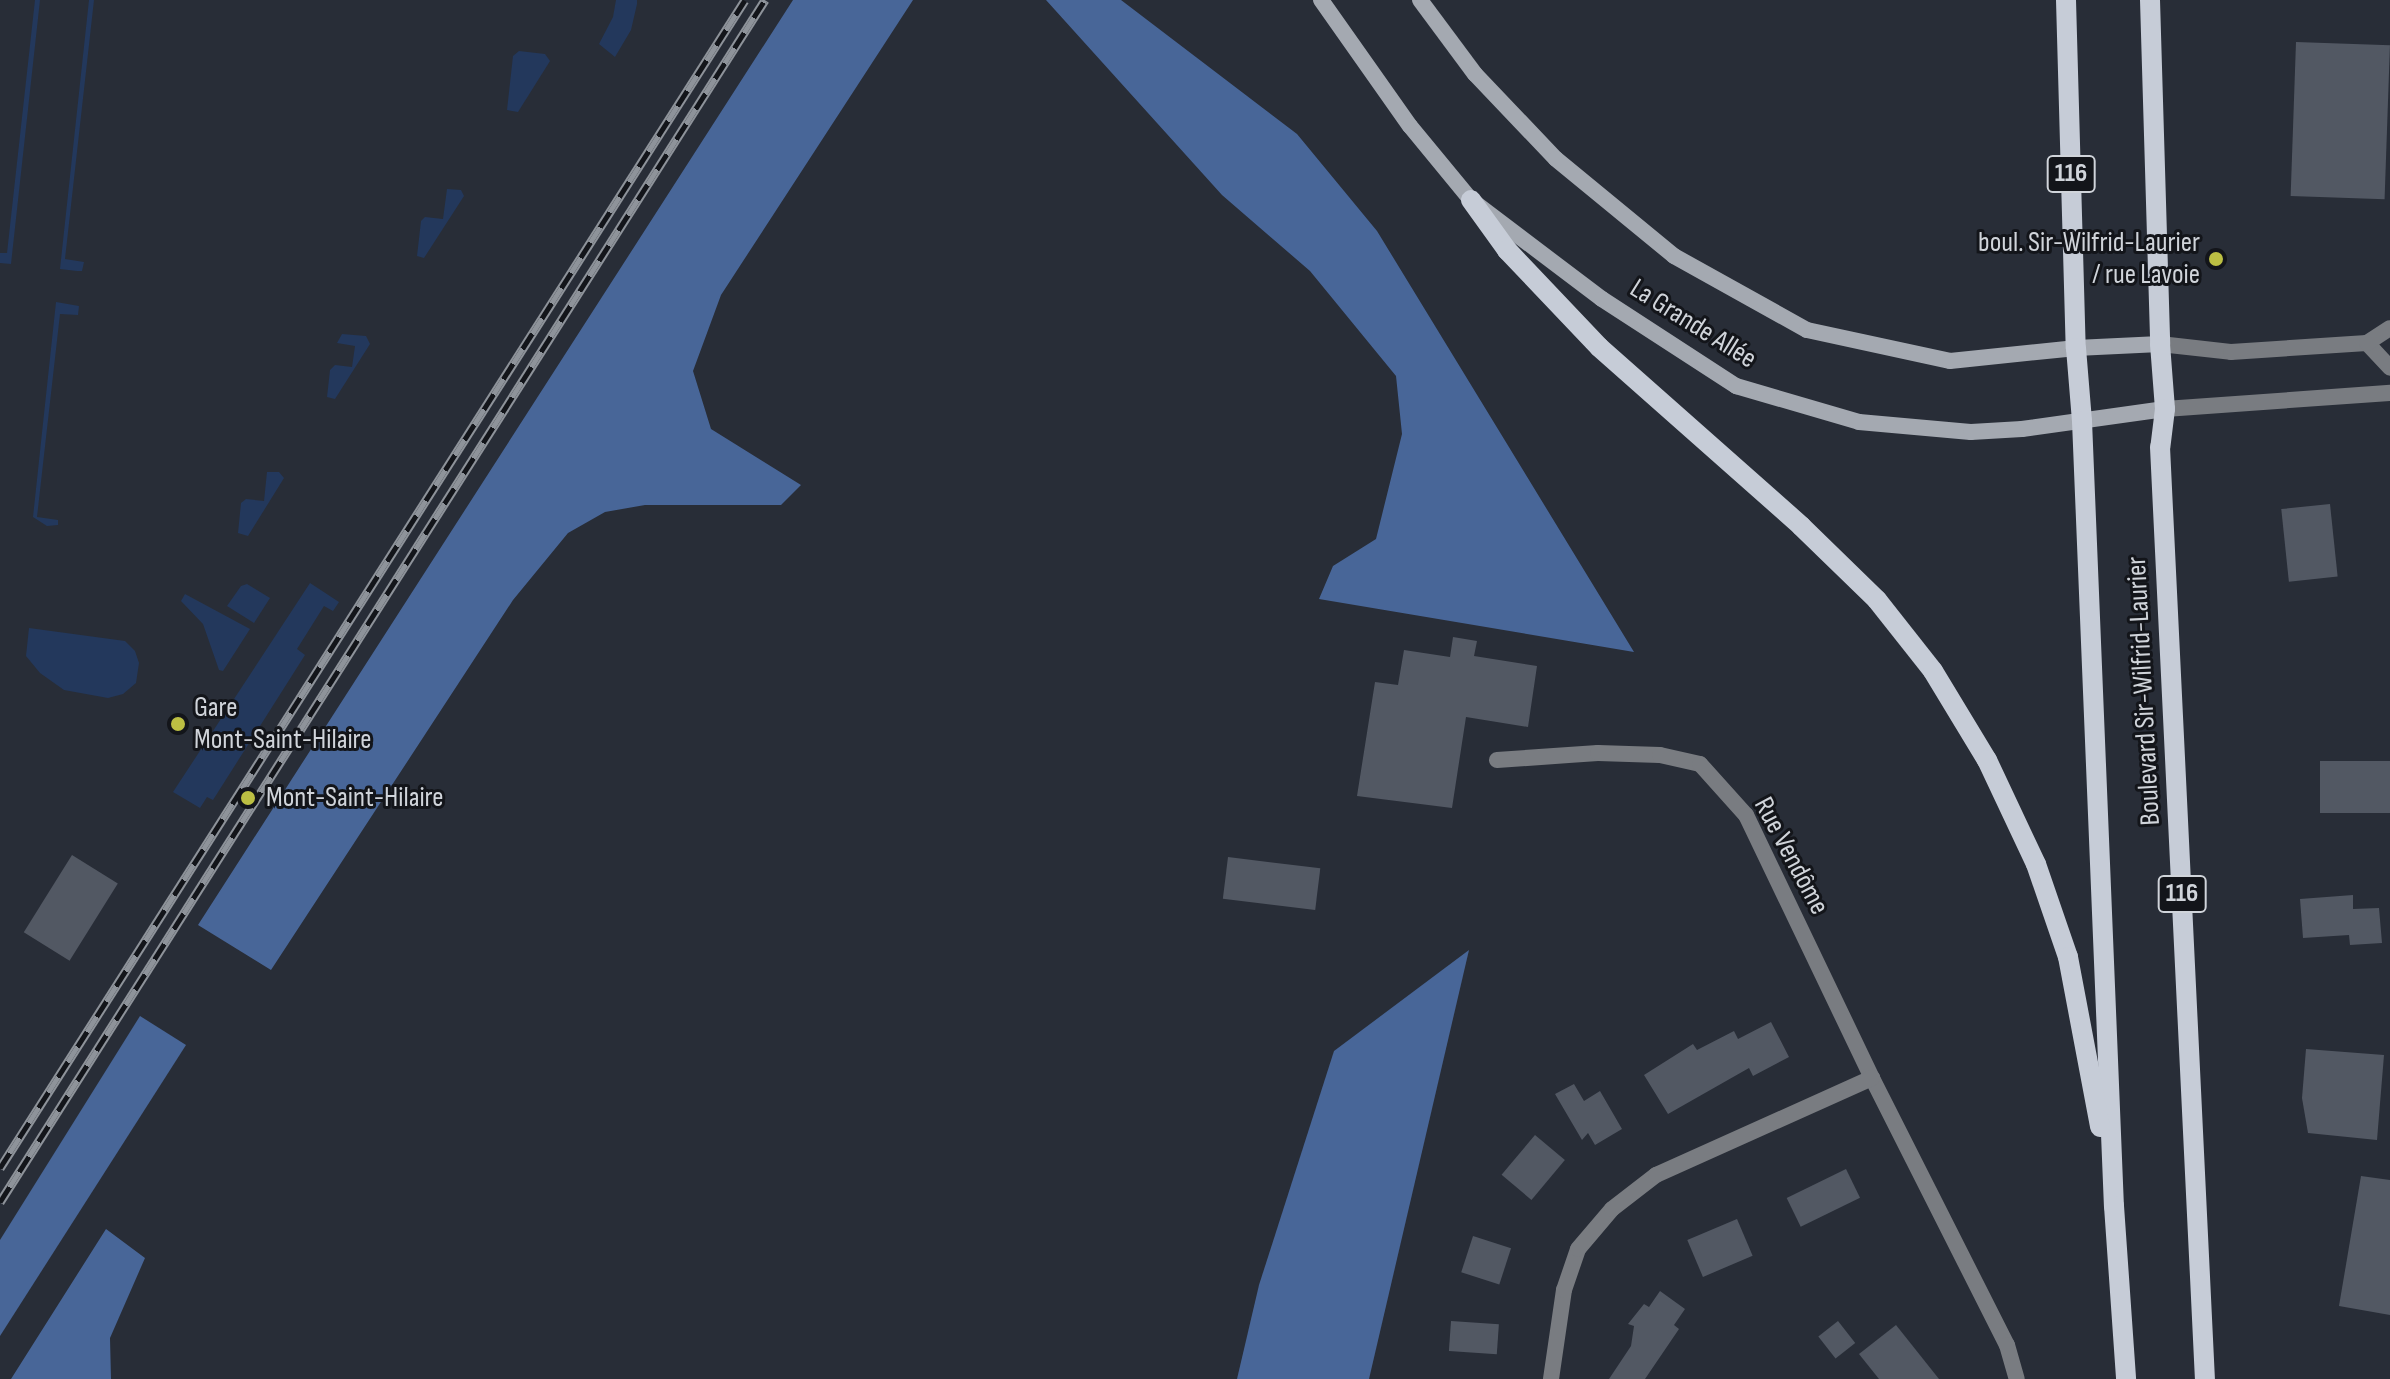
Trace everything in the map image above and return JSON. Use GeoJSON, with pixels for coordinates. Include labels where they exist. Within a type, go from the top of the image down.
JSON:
{"type":"FeatureCollection","features":[{"type":"Feature","properties":{"kind":"main road","name":"Boulevard Sir-Wilfrid-Laurier"},"geometry":{"type":"LineString","coordinates":[[2066,0],[2076,348],[2082,421],[2114,1206],[2126,1379]]}},
{"type":"Feature","properties":{"kind":"main road","name":"Boulevard Sir-Wilfrid-Laurier"},"geometry":{"type":"LineString","coordinates":[[2150,0],[2160,344],[2165,409],[2160,447],[2205,1379]]}},
{"type":"Feature","properties":{"kind":"main road"},"geometry":{"type":"LineString","coordinates":[[1471,200],[1507,250],[1599,347],[1801,526],[1877,600],[1933,671],[1993,773],[2036,864],[2068,957],[2114,1206]]}},
{"type":"Feature","properties":{"kind":"street","name":"La Grande Allée"},"geometry":{"type":"LineString","coordinates":[[1321,0],[1410,126],[1471,200],[1602,299],[1736,386],[1859,422],[1971,432],[2165,409]]}},
{"type":"Feature","properties":{"kind":"street","name":"La Grande Allée"},"geometry":{"type":"LineString","coordinates":[[1420,0],[1475,74],[1556,159],[1674,256],[1807,330],[1950,361],[2076,348],[2160,344]]}},
{"type":"Feature","properties":{"kind":"street"},"geometry":{"type":"LineString","coordinates":[[2160,344],[2231,352],[2367,343],[2390,328]]}},
{"type":"Feature","properties":{"kind":"street"},"geometry":{"type":"LineString","coordinates":[[2367,343],[2390,368]]}},
{"type":"Feature","properties":{"kind":"street"},"geometry":{"type":"LineString","coordinates":[[2165,409],[2390,393]]}},
{"type":"Feature","properties":{"kind":"street","name":"Rue Vendôme"},"geometry":{"type":"LineString","coordinates":[[1497,760],[1598,753],[1660,755],[1700,764],[1746,815],[1872,1078],[2007,1345],[2017,1379]]}},
{"type":"Feature","properties":{"kind":"street"},"geometry":{"type":"LineString","coordinates":[[1551,1379],[1564,1290],[1578,1249],[1612,1209],[1656,1175],[1872,1078]]}},
{"type":"Feature","properties":{"kind":"shaded area"},"geometry":{"type":"Polygon","coordinates":[[[35,0],[40,0],[11,264],[0,263],[0,253],[7,253],[35,0]]]}},
{"type":"Feature","properties":{"kind":"shaded area"},"geometry":{"type":"Polygon","coordinates":[[[89,0],[94,0],[65,259],[84,262],[82,271],[77,271],[60,269],[89,0]]]}},
{"type":"Feature","properties":{"kind":"shaded area"},"geometry":{"type":"Polygon","coordinates":[[[616,0],[637,0],[637,4],[631,30],[615,57],[599,44],[613,17],[616,0]]]}},
{"type":"Feature","properties":{"kind":"shaded area"},"geometry":{"type":"Polygon","coordinates":[[[793,0],[913,0],[721,295],[693,371],[711,429],[801,485],[781,505],[645,505],[605,512],[568,533],[513,600],[271,970],[198,925],[793,0]]]}},
{"type":"Feature","properties":{"kind":"shaded area"},"geometry":{"type":"Polygon","coordinates":[[[1046,0],[1121,0],[1297,134],[1377,231],[1634,652],[1319,599],[1333,566],[1376,539],[1402,434],[1396,376],[1310,271],[1222,195],[1046,0]]]}},
{"type":"Feature","properties":{"kind":"shaded area"},"geometry":{"type":"Polygon","coordinates":[[[519,51],[545,54],[550,61],[518,112],[507,110],[513,56],[519,51]]]}},
{"type":"Feature","properties":{"kind":"shaded area"},"geometry":{"type":"Polygon","coordinates":[[[447,189],[461,190],[464,196],[424,258],[417,256],[421,221],[425,217],[443,219],[447,189]]]}},
{"type":"Feature","properties":{"kind":"shaded area"},"geometry":{"type":"Polygon","coordinates":[[[56,302],[79,306],[78,315],[60,314],[37,517],[58,520],[58,525],[47,526],[33,517],[56,302]]]}},
{"type":"Feature","properties":{"kind":"shaded area"},"geometry":{"type":"Polygon","coordinates":[[[342,334],[366,336],[370,344],[335,399],[327,397],[330,370],[335,365],[352,367],[355,346],[337,343],[342,334]]]}},
{"type":"Feature","properties":{"kind":"shaded area"},"geometry":{"type":"Polygon","coordinates":[[[267,472],[279,472],[284,478],[248,536],[238,533],[241,503],[246,499],[264,501],[267,472]]]}},
{"type":"Feature","properties":{"kind":"shaded area"},"geometry":{"type":"Polygon","coordinates":[[[310,583],[339,602],[333,611],[324,606],[297,649],[305,655],[213,800],[207,797],[200,808],[173,792],[310,583]]]}},
{"type":"Feature","properties":{"kind":"shaded area"},"geometry":{"type":"Polygon","coordinates":[[[247,584],[270,598],[254,623],[227,606],[241,586],[247,584]]]}},
{"type":"Feature","properties":{"kind":"shaded area"},"geometry":{"type":"Polygon","coordinates":[[[185,594],[250,629],[223,671],[219,670],[203,624],[181,601],[185,594]]]}},
{"type":"Feature","properties":{"kind":"shaded area"},"geometry":{"type":"Polygon","coordinates":[[[29,628],[125,641],[135,651],[139,663],[136,683],[123,694],[108,698],[64,690],[40,673],[26,656],[29,628]]]}},
{"type":"Feature","properties":{"kind":"shaded area"},"geometry":{"type":"Polygon","coordinates":[[[1469,950],[1369,1379],[1237,1379],[1259,1285],[1334,1051],[1469,950]]]}},
{"type":"Feature","properties":{"kind":"shaded area"},"geometry":{"type":"Polygon","coordinates":[[[140,1016],[186,1045],[0,1336],[0,1240],[140,1016]]]}},
{"type":"Feature","properties":{"kind":"shaded area"},"geometry":{"type":"Polygon","coordinates":[[[106,1229],[145,1258],[110,1338],[111,1379],[11,1379],[106,1229]]]}},
{"type":"Feature","properties":{"kind":"building"},"geometry":{"type":"Polygon","coordinates":[[[2296,42],[2390,45],[2385,199],[2291,196],[2296,42]]]}},
{"type":"Feature","properties":{"kind":"building"},"geometry":{"type":"Polygon","coordinates":[[[2330,504],[2338,577],[2289,582],[2281,509],[2330,504]]]}},
{"type":"Feature","properties":{"kind":"building"},"geometry":{"type":"Polygon","coordinates":[[[1453,637],[1477,641],[1474,656],[1537,666],[1528,727],[1466,717],[1452,808],[1357,796],[1375,682],[1398,685],[1404,650],[1450,657],[1453,637]]]}},
{"type":"Feature","properties":{"kind":"building"},"geometry":{"type":"Polygon","coordinates":[[[2320,761],[2390,761],[2390,813],[2320,813],[2320,761]]]}},
{"type":"Feature","properties":{"kind":"building"},"geometry":{"type":"Polygon","coordinates":[[[72,855],[118,884],[70,961],[24,932],[72,855]]]}},
{"type":"Feature","properties":{"kind":"building"},"geometry":{"type":"Polygon","coordinates":[[[1228,857],[1320,868],[1315,910],[1223,899],[1228,857]]]}},
{"type":"Feature","properties":{"kind":"building"},"geometry":{"type":"Polygon","coordinates":[[[2353,895],[2353,909],[2379,908],[2382,943],[2350,945],[2349,935],[2303,938],[2300,899],[2353,895]]]}},
{"type":"Feature","properties":{"kind":"building"},"geometry":{"type":"Polygon","coordinates":[[[1771,1022],[1789,1057],[1753,1076],[1749,1068],[1668,1114],[1644,1075],[1693,1044],[1697,1050],[1734,1031],[1738,1039],[1771,1022]]]}},
{"type":"Feature","properties":{"kind":"building"},"geometry":{"type":"Polygon","coordinates":[[[2306,1049],[2384,1055],[2377,1140],[2308,1133],[2302,1098],[2306,1049]]]}},
{"type":"Feature","properties":{"kind":"building"},"geometry":{"type":"Polygon","coordinates":[[[1574,1084],[1584,1101],[1600,1091],[1622,1129],[1595,1145],[1588,1133],[1582,1140],[1555,1094],[1574,1084]]]}},
{"type":"Feature","properties":{"kind":"building"},"geometry":{"type":"Polygon","coordinates":[[[1535,1135],[1565,1160],[1531,1200],[1502,1175],[1535,1135]]]}},
{"type":"Feature","properties":{"kind":"building"},"geometry":{"type":"Polygon","coordinates":[[[1846,1169],[1860,1198],[1801,1227],[1787,1198],[1846,1169]]]}},
{"type":"Feature","properties":{"kind":"building"},"geometry":{"type":"Polygon","coordinates":[[[2361,1176],[2390,1180],[2390,1315],[2339,1306],[2361,1176]]]}},
{"type":"Feature","properties":{"kind":"building"},"geometry":{"type":"Polygon","coordinates":[[[1737,1219],[1753,1256],[1703,1277],[1687,1240],[1737,1219]]]}},
{"type":"Feature","properties":{"kind":"building"},"geometry":{"type":"Polygon","coordinates":[[[1473,1236],[1511,1248],[1499,1285],[1461,1272],[1473,1236]]]}},
{"type":"Feature","properties":{"kind":"building"},"geometry":{"type":"Polygon","coordinates":[[[1660,1291],[1685,1309],[1674,1325],[1679,1329],[1645,1379],[1609,1379],[1631,1346],[1634,1326],[1628,1324],[1644,1304],[1649,1307],[1660,1291]]]}},
{"type":"Feature","properties":{"kind":"building"},"geometry":{"type":"Polygon","coordinates":[[[1451,1321],[1499,1324],[1497,1354],[1449,1351],[1451,1321]]]}},
{"type":"Feature","properties":{"kind":"building"},"geometry":{"type":"Polygon","coordinates":[[[1838,1321],[1855,1343],[1836,1358],[1818,1336],[1838,1321]]]}},
{"type":"Feature","properties":{"kind":"building"},"geometry":{"type":"Polygon","coordinates":[[[1896,1325],[1939,1379],[1879,1379],[1859,1354],[1896,1325]]]}},
{"type":"Feature","properties":{"kind":"railway"},"geometry":{"type":"LineString","coordinates":[[0,1168],[745,0]]}},
{"type":"Feature","properties":{"kind":"railway"},"geometry":{"type":"LineString","coordinates":[[0,1202],[765,0]]}},
{"type":"Feature","properties":{"kind":"place","name":"boul. Sir-Wilfrid-Laurier / rue Lavoie"},"geometry":{"type":"Point","coordinates":[2216,259]}},
{"type":"Feature","properties":{"kind":"place","name":"Gare Mont-Saint-Hilaire"},"geometry":{"type":"Point","coordinates":[178,724]}},
{"type":"Feature","properties":{"kind":"place","name":"Mont-Saint-Hilaire"},"geometry":{"type":"Point","coordinates":[248,798]}}]}
